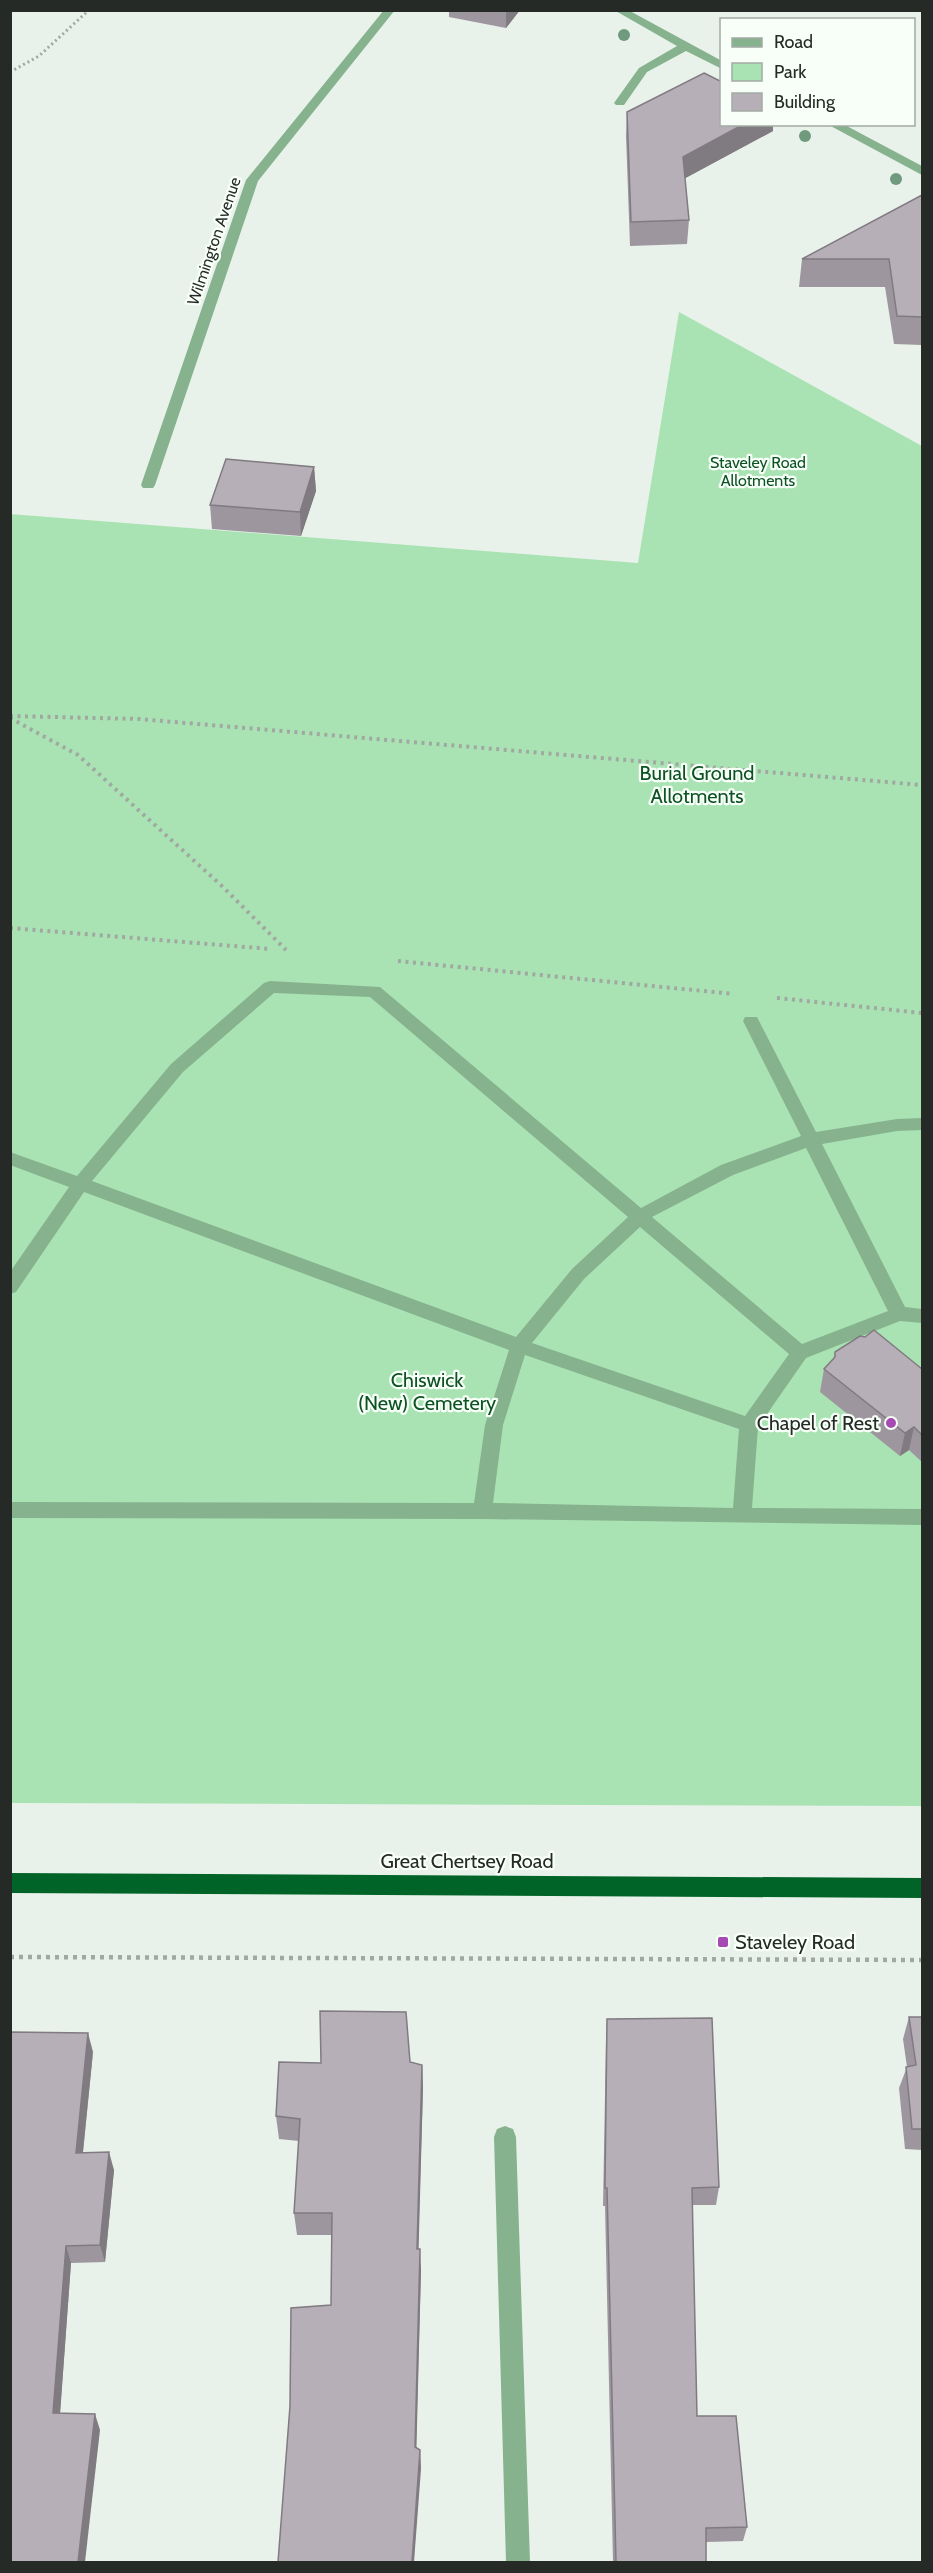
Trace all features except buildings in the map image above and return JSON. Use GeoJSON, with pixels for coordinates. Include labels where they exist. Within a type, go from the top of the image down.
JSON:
{"type":"FeatureCollection","features":[{"type":"Feature","properties":{"kind":"highway","name":"Great Chertsey Road"},"geometry":{"type":"LineString","coordinates":[[10,1883],[922,1888]]}},
{"type":"Feature","properties":{"kind":"street","name":"Wilmington Avenue"},"geometry":{"type":"LineString","coordinates":[[148,485],[252,180],[390,10]]}},
{"type":"Feature","properties":{"kind":"street"},"geometry":{"type":"LineString","coordinates":[[619,10],[720,65]]}},
{"type":"Feature","properties":{"kind":"street"},"geometry":{"type":"LineString","coordinates":[[620,103],[643,70],[684,47]]}},
{"type":"Feature","properties":{"kind":"street"},"geometry":{"type":"LineString","coordinates":[[837,126],[922,171]]}},
{"type":"Feature","properties":{"kind":"street"},"geometry":{"type":"LineString","coordinates":[[10,1287],[81,1183],[177,1068],[270,987],[374,991],[800,1353]]}},
{"type":"Feature","properties":{"kind":"street"},"geometry":{"type":"LineString","coordinates":[[751,1021],[899,1314]]}},
{"type":"Feature","properties":{"kind":"street"},"geometry":{"type":"LineString","coordinates":[[482,1511],[494,1425],[519,1346],[578,1274],[640,1216],[727,1170],[812,1139],[897,1125],[922,1124]]}},
{"type":"Feature","properties":{"kind":"street"},"geometry":{"type":"LineString","coordinates":[[10,1158],[519,1346],[748,1425]]}},
{"type":"Feature","properties":{"kind":"street"},"geometry":{"type":"LineString","coordinates":[[742,1516],[748,1425],[800,1353],[899,1314],[922,1316]]}},
{"type":"Feature","properties":{"kind":"street"},"geometry":{"type":"LineString","coordinates":[[10,1510],[482,1511],[922,1517]]}},
{"type":"Feature","properties":{"kind":"street"},"geometry":{"type":"LineString","coordinates":[[505,2137],[518,2562]]}},
{"type":"Feature","properties":{"kind":"path"},"geometry":{"type":"LineString","coordinates":[[10,72],[39,56],[89,10]]}},
{"type":"Feature","properties":{"kind":"path"},"geometry":{"type":"LineString","coordinates":[[10,717],[139,719],[922,785]]}},
{"type":"Feature","properties":{"kind":"path"},"geometry":{"type":"LineString","coordinates":[[10,717],[78,755],[223,887],[286,950]]}},
{"type":"Feature","properties":{"kind":"path"},"geometry":{"type":"LineString","coordinates":[[10,928],[298,951]]}},
{"type":"Feature","properties":{"kind":"path"},"geometry":{"type":"LineString","coordinates":[[392,961],[746,995]]}},
{"type":"Feature","properties":{"kind":"path"},"geometry":{"type":"LineString","coordinates":[[769,998],[922,1013]]}},
{"type":"Feature","properties":{"kind":"path"},"geometry":{"type":"LineString","coordinates":[[10,1957],[922,1960]]}},
{"type":"Feature","properties":{"kind":"green space","name":"Chiswick (New) Cemetery"},"geometry":{"type":"Polygon","coordinates":[[[679,312],[922,446],[922,1806],[11,1803],[10,514],[638,563],[679,312]]]}},
{"type":"Feature","properties":{"kind":"place","name":"Chapel of Rest"},"geometry":{"type":"Point","coordinates":[891,1423]}},
{"type":"Feature","properties":{"kind":"place","name":"Staveley Road"},"geometry":{"type":"Point","coordinates":[723,1942]}},
{"type":"Feature","properties":{"kind":"park label","name":"Staveley Road Allotments"},"geometry":{"type":"Point","coordinates":[758,471]}},
{"type":"Feature","properties":{"kind":"park label","name":"Burial Ground Allotments"},"geometry":{"type":"Point","coordinates":[697,784]}}]}
